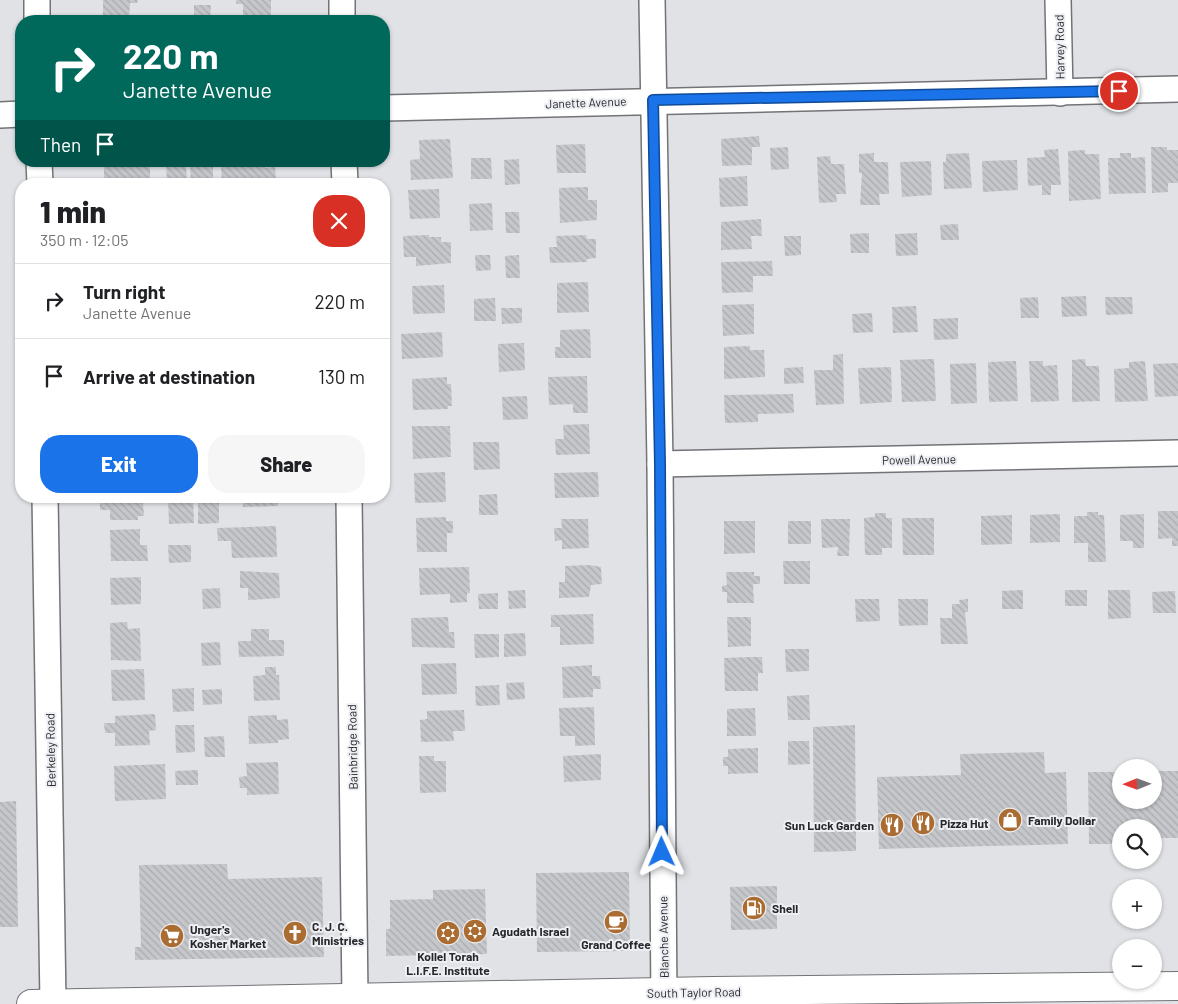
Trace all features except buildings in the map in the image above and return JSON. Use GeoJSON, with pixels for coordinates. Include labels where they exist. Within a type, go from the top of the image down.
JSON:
{"type":"FeatureCollection","features":[{"type":"Feature","properties":{"kind":"main road","name":"South Taylor Road"},"geometry":{"type":"LineString","coordinates":[[31,1004],[355,998],[664,998],[1178,986]]}},
{"type":"Feature","properties":{"kind":"street"},"geometry":{"type":"LineString","coordinates":[[37,0],[37,15]]}},
{"type":"Feature","properties":{"kind":"street"},"geometry":{"type":"LineString","coordinates":[[342,0],[342,15]]}},
{"type":"Feature","properties":{"kind":"street","name":"Blanche Avenue"},"geometry":{"type":"LineString","coordinates":[[652,0],[660,464],[664,998]]}},
{"type":"Feature","properties":{"kind":"street","name":"Harvey Road"},"geometry":{"type":"LineString","coordinates":[[1058,0],[1060,93]]}},
{"type":"Feature","properties":{"kind":"street","name":"Janette Avenue"},"geometry":{"type":"LineString","coordinates":[[390,108],[653,100],[1060,93],[1178,89]]}},
{"type":"Feature","properties":{"kind":"street"},"geometry":{"type":"LineString","coordinates":[[0,115],[15,114]]}},
{"type":"Feature","properties":{"kind":"street","name":"Powell Avenue"},"geometry":{"type":"LineString","coordinates":[[660,464],[1178,453]]}},
{"type":"Feature","properties":{"kind":"street","name":"Berkeley Road"},"geometry":{"type":"LineString","coordinates":[[45,503],[53,1004]]}},
{"type":"Feature","properties":{"kind":"street","name":"Bainbridge Road"},"geometry":{"type":"LineString","coordinates":[[349,503],[355,998]]}},
{"type":"Feature","properties":{"kind":"place","name":"Family Dollar"},"geometry":{"type":"Point","coordinates":[1010,820]}},
{"type":"Feature","properties":{"kind":"place","name":"Pizza Hut"},"geometry":{"type":"Point","coordinates":[923,823]}},
{"type":"Feature","properties":{"kind":"place","name":"Sun Luck Garden"},"geometry":{"type":"Point","coordinates":[892,825]}},
{"type":"Feature","properties":{"kind":"place","name":"Shell"},"geometry":{"type":"Point","coordinates":[754,908]}},
{"type":"Feature","properties":{"kind":"place","name":"Grand Coffee"},"geometry":{"type":"Point","coordinates":[616,922]}},
{"type":"Feature","properties":{"kind":"place","name":"Agudath Israel"},"geometry":{"type":"Point","coordinates":[475,931]}},
{"type":"Feature","properties":{"kind":"place","name":"C. J. C. Ministries"},"geometry":{"type":"Point","coordinates":[295,933]}},
{"type":"Feature","properties":{"kind":"place","name":"Kollel Torah L.I.F.E. Institute"},"geometry":{"type":"Point","coordinates":[448,933]}},
{"type":"Feature","properties":{"kind":"place","name":"Unger's Kosher Market"},"geometry":{"type":"Point","coordinates":[172,936]}},
{"type":"Feature","properties":{"kind":"route"},"geometry":{"type":"LineString","coordinates":[[662,852],[660,464],[653,100],[1119,91]]}}]}
